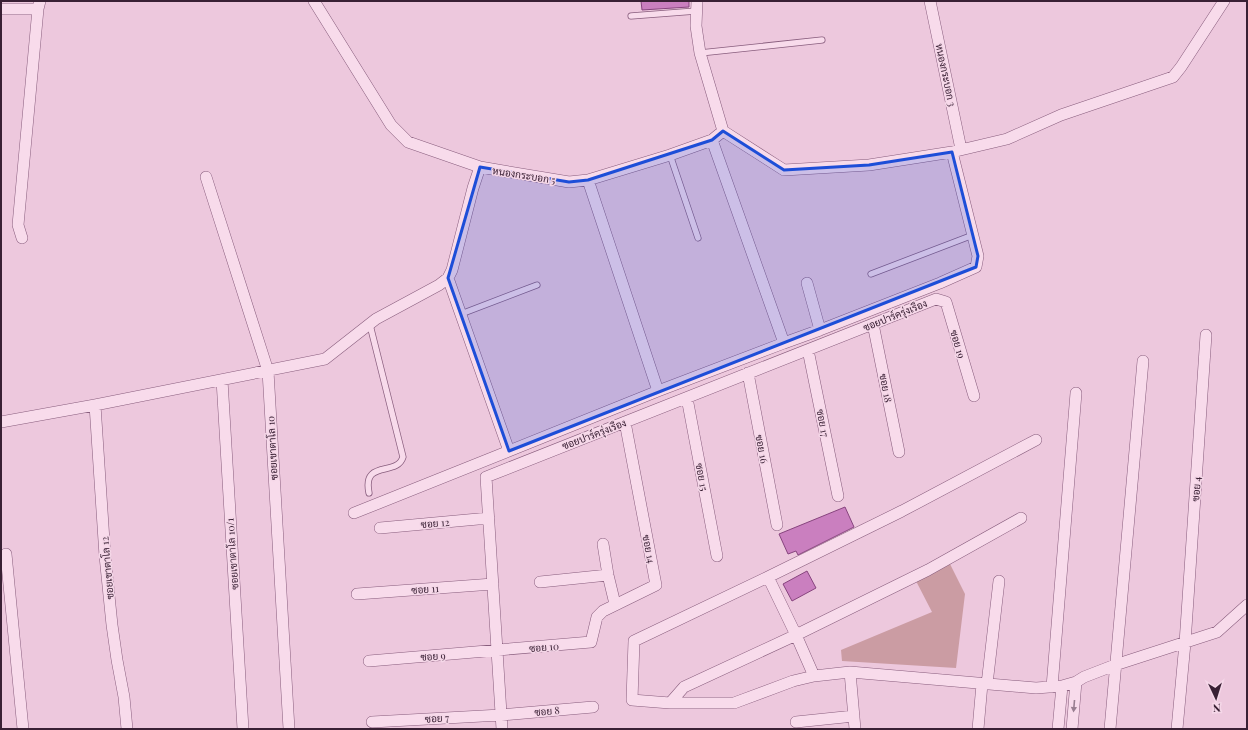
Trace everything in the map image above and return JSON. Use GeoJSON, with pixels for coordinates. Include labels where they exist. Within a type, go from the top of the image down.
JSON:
{"type":"FeatureCollection","features":[{"type":"Feature","properties":{"kind":"street"},"geometry":{"type":"LineString","coordinates":[[314,1],[391,125],[399,134],[408,142],[480,168]]}},
{"type":"Feature","properties":{"kind":"street","name":"หนองกระบอก 3"},"geometry":{"type":"LineString","coordinates":[[820,330],[940,283],[976,267],[978,256],[972,235],[956,151],[930,1]]}},
{"type":"Feature","properties":{"kind":"street"},"geometry":{"type":"LineString","coordinates":[[696,6],[696,26],[700,53],[723,131],[784,170],[868,165],[956,151],[1007,139],[1061,115],[1173,77],[1224,1]]}},
{"type":"Feature","properties":{"kind":"street"},"geometry":{"type":"LineString","coordinates":[[1,9],[39,5],[18,225],[22,238]]}},
{"type":"Feature","properties":{"kind":"street","name":"หนองกระบอก 5"},"geometry":{"type":"LineString","coordinates":[[448,278],[452,270],[473,188],[480,168],[570,182],[588,180],[670,155],[712,140],[723,131]]}},
{"type":"Feature","properties":{"kind":"street"},"geometry":{"type":"LineString","coordinates":[[712,140],[784,344]]}},
{"type":"Feature","properties":{"kind":"street","name":"ซอยเขาตาโล 10"},"geometry":{"type":"LineString","coordinates":[[206,176],[268,371],[290,729]]}},
{"type":"Feature","properties":{"kind":"street"},"geometry":{"type":"LineString","coordinates":[[588,180],[658,391]]}},
{"type":"Feature","properties":{"kind":"street"},"geometry":{"type":"LineString","coordinates":[[1,422],[95,405],[325,359],[376,319],[440,285],[448,278],[509,451]]}},
{"type":"Feature","properties":{"kind":"street"},"geometry":{"type":"LineString","coordinates":[[354,513],[658,391],[820,330],[807,282]]}},
{"type":"Feature","properties":{"kind":"street","name":"ซอยปาร์ครุ่งเรือง"},"geometry":{"type":"LineString","coordinates":[[502,729],[486,477],[936,299]]}},
{"type":"Feature","properties":{"kind":"street","name":"ซอย 19"},"geometry":{"type":"LineString","coordinates":[[936,299],[946,302],[974,396]]}},
{"type":"Feature","properties":{"kind":"street","name":"ซอย 18"},"geometry":{"type":"LineString","coordinates":[[873,324],[899,452]]}},
{"type":"Feature","properties":{"kind":"street","name":"ซอย 4"},"geometry":{"type":"LineString","coordinates":[[1177,729],[1185,643],[1206,335]]}},
{"type":"Feature","properties":{"kind":"street","name":"ซอย 17"},"geometry":{"type":"LineString","coordinates":[[808,350],[838,496]]}},
{"type":"Feature","properties":{"kind":"street"},"geometry":{"type":"LineString","coordinates":[[1110,729],[1143,361]]}},
{"type":"Feature","properties":{"kind":"street","name":"ซอย 16"},"geometry":{"type":"LineString","coordinates":[[748,373],[777,525]]}},
{"type":"Feature","properties":{"kind":"street","name":"ซอยเขาตาโล 10/1"},"geometry":{"type":"LineString","coordinates":[[222,380],[243,729]]}},
{"type":"Feature","properties":{"kind":"street"},"geometry":{"type":"LineString","coordinates":[[1058,729],[1057,687],[1076,393]]}},
{"type":"Feature","properties":{"kind":"street","name":"ซอย 15"},"geometry":{"type":"LineString","coordinates":[[687,398],[717,556]]}},
{"type":"Feature","properties":{"kind":"street","name":"ซอยเขาตาโล 12"},"geometry":{"type":"LineString","coordinates":[[95,405],[105,556],[112,625],[124,697],[127,729]]}},
{"type":"Feature","properties":{"kind":"street","name":"ซอย 14"},"geometry":{"type":"LineString","coordinates":[[591,642],[597,617],[603,611],[656,585],[625,422]]}},
{"type":"Feature","properties":{"kind":"street"},"geometry":{"type":"LineString","coordinates":[[1036,440],[902,511],[634,641],[632,700],[670,703],[734,703],[793,681],[814,676],[850,672],[1036,688],[1057,687],[1076,682],[1084,677],[1116,665],[1217,632],[1247,605]]}},
{"type":"Feature","properties":{"kind":"street","name":"ซอย 12"},"geometry":{"type":"LineString","coordinates":[[380,528],[489,518]]}},
{"type":"Feature","properties":{"kind":"street"},"geometry":{"type":"LineString","coordinates":[[670,703],[684,687],[796,635],[928,570],[1021,518]]}},
{"type":"Feature","properties":{"kind":"street"},"geometry":{"type":"LineString","coordinates":[[603,544],[615,604]]}},
{"type":"Feature","properties":{"kind":"street"},"geometry":{"type":"LineString","coordinates":[[6,554],[23,729]]}},
{"type":"Feature","properties":{"kind":"street"},"geometry":{"type":"LineString","coordinates":[[540,582],[608,575]]}},
{"type":"Feature","properties":{"kind":"street"},"geometry":{"type":"LineString","coordinates":[[768,577],[814,676]]}},
{"type":"Feature","properties":{"kind":"street"},"geometry":{"type":"LineString","coordinates":[[978,729],[998,582]]}},
{"type":"Feature","properties":{"kind":"street","name":"ซอย 11"},"geometry":{"type":"LineString","coordinates":[[357,594],[493,584]]}},
{"type":"Feature","properties":{"kind":"street","name":"ซอย 10"},"geometry":{"type":"LineString","coordinates":[[497,651],[591,642]]}},
{"type":"Feature","properties":{"kind":"street","name":"ซอย 9"},"geometry":{"type":"LineString","coordinates":[[369,661],[497,651]]}},
{"type":"Feature","properties":{"kind":"street"},"geometry":{"type":"LineString","coordinates":[[850,672],[855,729]]}},
{"type":"Feature","properties":{"kind":"street"},"geometry":{"type":"LineString","coordinates":[[1072,729],[1076,682]]}},
{"type":"Feature","properties":{"kind":"street","name":"ซอย 8"},"geometry":{"type":"LineString","coordinates":[[501,714],[593,707]]}},
{"type":"Feature","properties":{"kind":"street","name":"ซอย 7"},"geometry":{"type":"LineString","coordinates":[[372,722],[501,714]]}},
{"type":"Feature","properties":{"kind":"street"},"geometry":{"type":"LineString","coordinates":[[796,722],[854,716]]}},
{"type":"Feature","properties":{"kind":"lane"},"geometry":{"type":"LineString","coordinates":[[630,16],[696,6]]}},
{"type":"Feature","properties":{"kind":"lane"},"geometry":{"type":"LineString","coordinates":[[700,53],[822,40]]}},
{"type":"Feature","properties":{"kind":"lane"},"geometry":{"type":"LineString","coordinates":[[670,155],[698,238]]}},
{"type":"Feature","properties":{"kind":"lane"},"geometry":{"type":"LineString","coordinates":[[871,274],[972,235]]}},
{"type":"Feature","properties":{"kind":"lane"},"geometry":{"type":"LineString","coordinates":[[461,314],[537,285]]}},
{"type":"Feature","properties":{"kind":"lane"},"geometry":{"type":"LineString","coordinates":[[369,493],[369,477],[372,473],[402,461],[403,456],[370,325]]}},
{"type":"Feature","properties":{"kind":"highlighted area"},"geometry":{"type":"Polygon","coordinates":[[[723,131],[784,170],[869,165],[952,152],[978,256],[976,267],[509,451],[448,278],[480,167],[569,182],[588,180],[712,140],[723,131]]]}},
{"type":"Feature","properties":{"kind":"shaded area"},"geometry":{"type":"Polygon","coordinates":[[[950,564],[965,594],[956,668],[842,661],[841,650],[932,612],[916,581],[950,564]]]}},
{"type":"Feature","properties":{"kind":"building"},"geometry":{"type":"Polygon","coordinates":[[[641,1],[689,1],[689,7],[642,10],[641,1]]]}},
{"type":"Feature","properties":{"kind":"building"},"geometry":{"type":"Polygon","coordinates":[[[845,507],[854,527],[798,555],[796,551],[788,554],[779,534],[845,507]]]}},
{"type":"Feature","properties":{"kind":"building"},"geometry":{"type":"Polygon","coordinates":[[[807,571],[816,588],[792,601],[783,584],[807,571]]]}}]}
